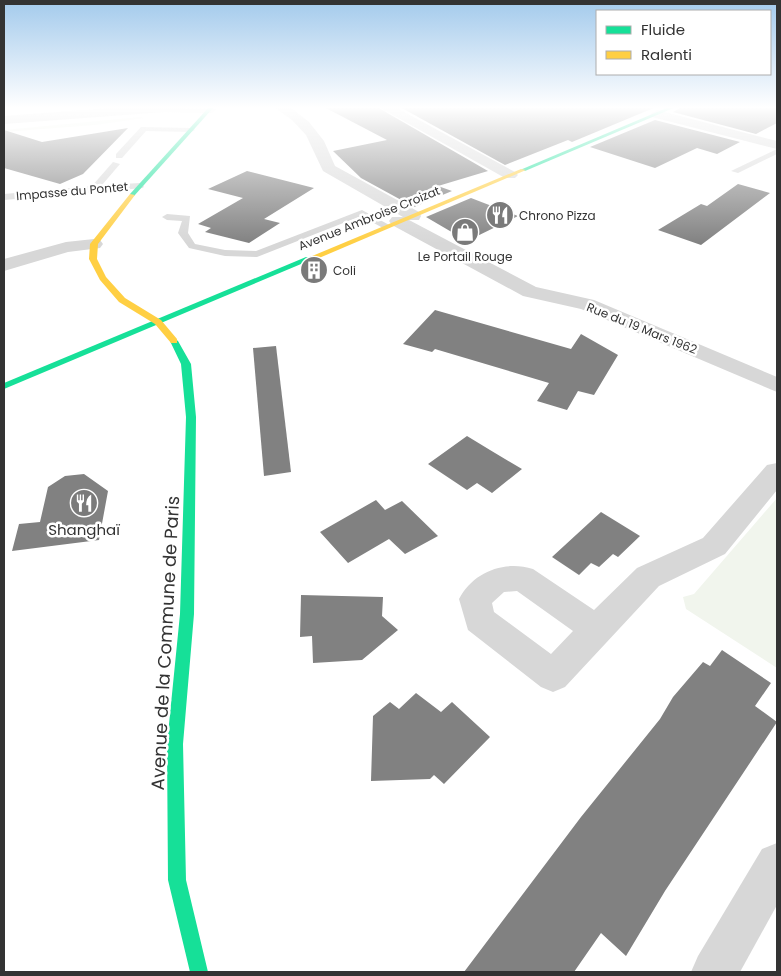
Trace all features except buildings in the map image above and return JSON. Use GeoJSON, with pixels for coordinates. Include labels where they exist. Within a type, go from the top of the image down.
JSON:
{"type":"FeatureCollection","features":[{"type":"Feature","properties":{"kind":"main road"},"geometry":{"type":"LineString","coordinates":[[94,251],[118,210],[170,153]]}},
{"type":"Feature","properties":{"kind":"main road","name":"Avenue Ambroise Croizat"},"geometry":{"type":"LineString","coordinates":[[4,386],[564,153]]}},
{"type":"Feature","properties":{"kind":"main road","name":"Avenue de la Commune de Paris"},"geometry":{"type":"LineString","coordinates":[[94,251],[104,278],[122,300],[158,322],[176,344],[186,364],[191,417],[187,614],[175,744],[177,880],[199,972]]}},
{"type":"Feature","properties":{"kind":"street","name":"Rue du 19 Mars 1962"},"geometry":{"type":"LineString","coordinates":[[325,153],[328,168],[399,221],[530,292],[587,304],[777,385]]}},
{"type":"Feature","properties":{"kind":"street"},"geometry":{"type":"LineString","coordinates":[[469,153],[510,175]]}},
{"type":"Feature","properties":{"kind":"street"},"geometry":{"type":"LineString","coordinates":[[4,265],[40,254],[68,259],[94,251]]}},
{"type":"Feature","properties":{"kind":"street"},"geometry":{"type":"LineString","coordinates":[[596,629],[648,577],[714,546],[777,472]]}},
{"type":"Feature","properties":{"kind":"street"},"geometry":{"type":"LineString","coordinates":[[714,972],[777,864]]}},
{"type":"Feature","properties":{"kind":"lane"},"geometry":{"type":"LineString","coordinates":[[95,188],[124,153]]}},
{"type":"Feature","properties":{"kind":"lane"},"geometry":{"type":"LineString","coordinates":[[735,171],[774,153]]}},
{"type":"Feature","properties":{"kind":"lane","name":"Impasse du Pontet"},"geometry":{"type":"LineString","coordinates":[[4,197],[95,188],[140,186]]}},
{"type":"Feature","properties":{"kind":"lane"},"geometry":{"type":"LineString","coordinates":[[167,217],[187,218],[182,233],[192,246],[224,253],[257,254],[362,213],[399,221]]}},
{"type":"Feature","properties":{"kind":"shaded area"},"geometry":{"type":"Polygon","coordinates":[[[777,498],[777,668],[686,609],[683,597],[694,594],[777,498]]]}},
{"type":"Feature","properties":{"kind":"traffic: fast"},"geometry":{"type":"LineString","coordinates":[[132,195],[171,153]]}},
{"type":"Feature","properties":{"kind":"traffic: fast"},"geometry":{"type":"LineString","coordinates":[[523,170],[565,153]]}},
{"type":"Feature","properties":{"kind":"traffic: fast"},"geometry":{"type":"LineString","coordinates":[[4,386],[309,259]]}},
{"type":"Feature","properties":{"kind":"traffic: fast"},"geometry":{"type":"LineString","coordinates":[[174,341],[186,364],[191,417],[187,614],[175,744],[177,880],[199,972]]}},
{"type":"Feature","properties":{"kind":"traffic: slow"},"geometry":{"type":"LineString","coordinates":[[309,259],[523,170]]}},
{"type":"Feature","properties":{"kind":"traffic: slow"},"geometry":{"type":"LineString","coordinates":[[132,195],[94,244],[93,259],[103,278],[122,300],[158,322],[174,341]]}},
{"type":"Feature","properties":{"kind":"place","name":"Chrono Pizza"},"geometry":{"type":"Point","coordinates":[500,215]}},
{"type":"Feature","properties":{"kind":"place","name":"Le Portail Rouge"},"geometry":{"type":"Point","coordinates":[465,232]}},
{"type":"Feature","properties":{"kind":"place","name":"Coli"},"geometry":{"type":"Point","coordinates":[314,270]}},
{"type":"Feature","properties":{"kind":"place","name":"Shanghaï"},"geometry":{"type":"Point","coordinates":[84,503]}}]}
